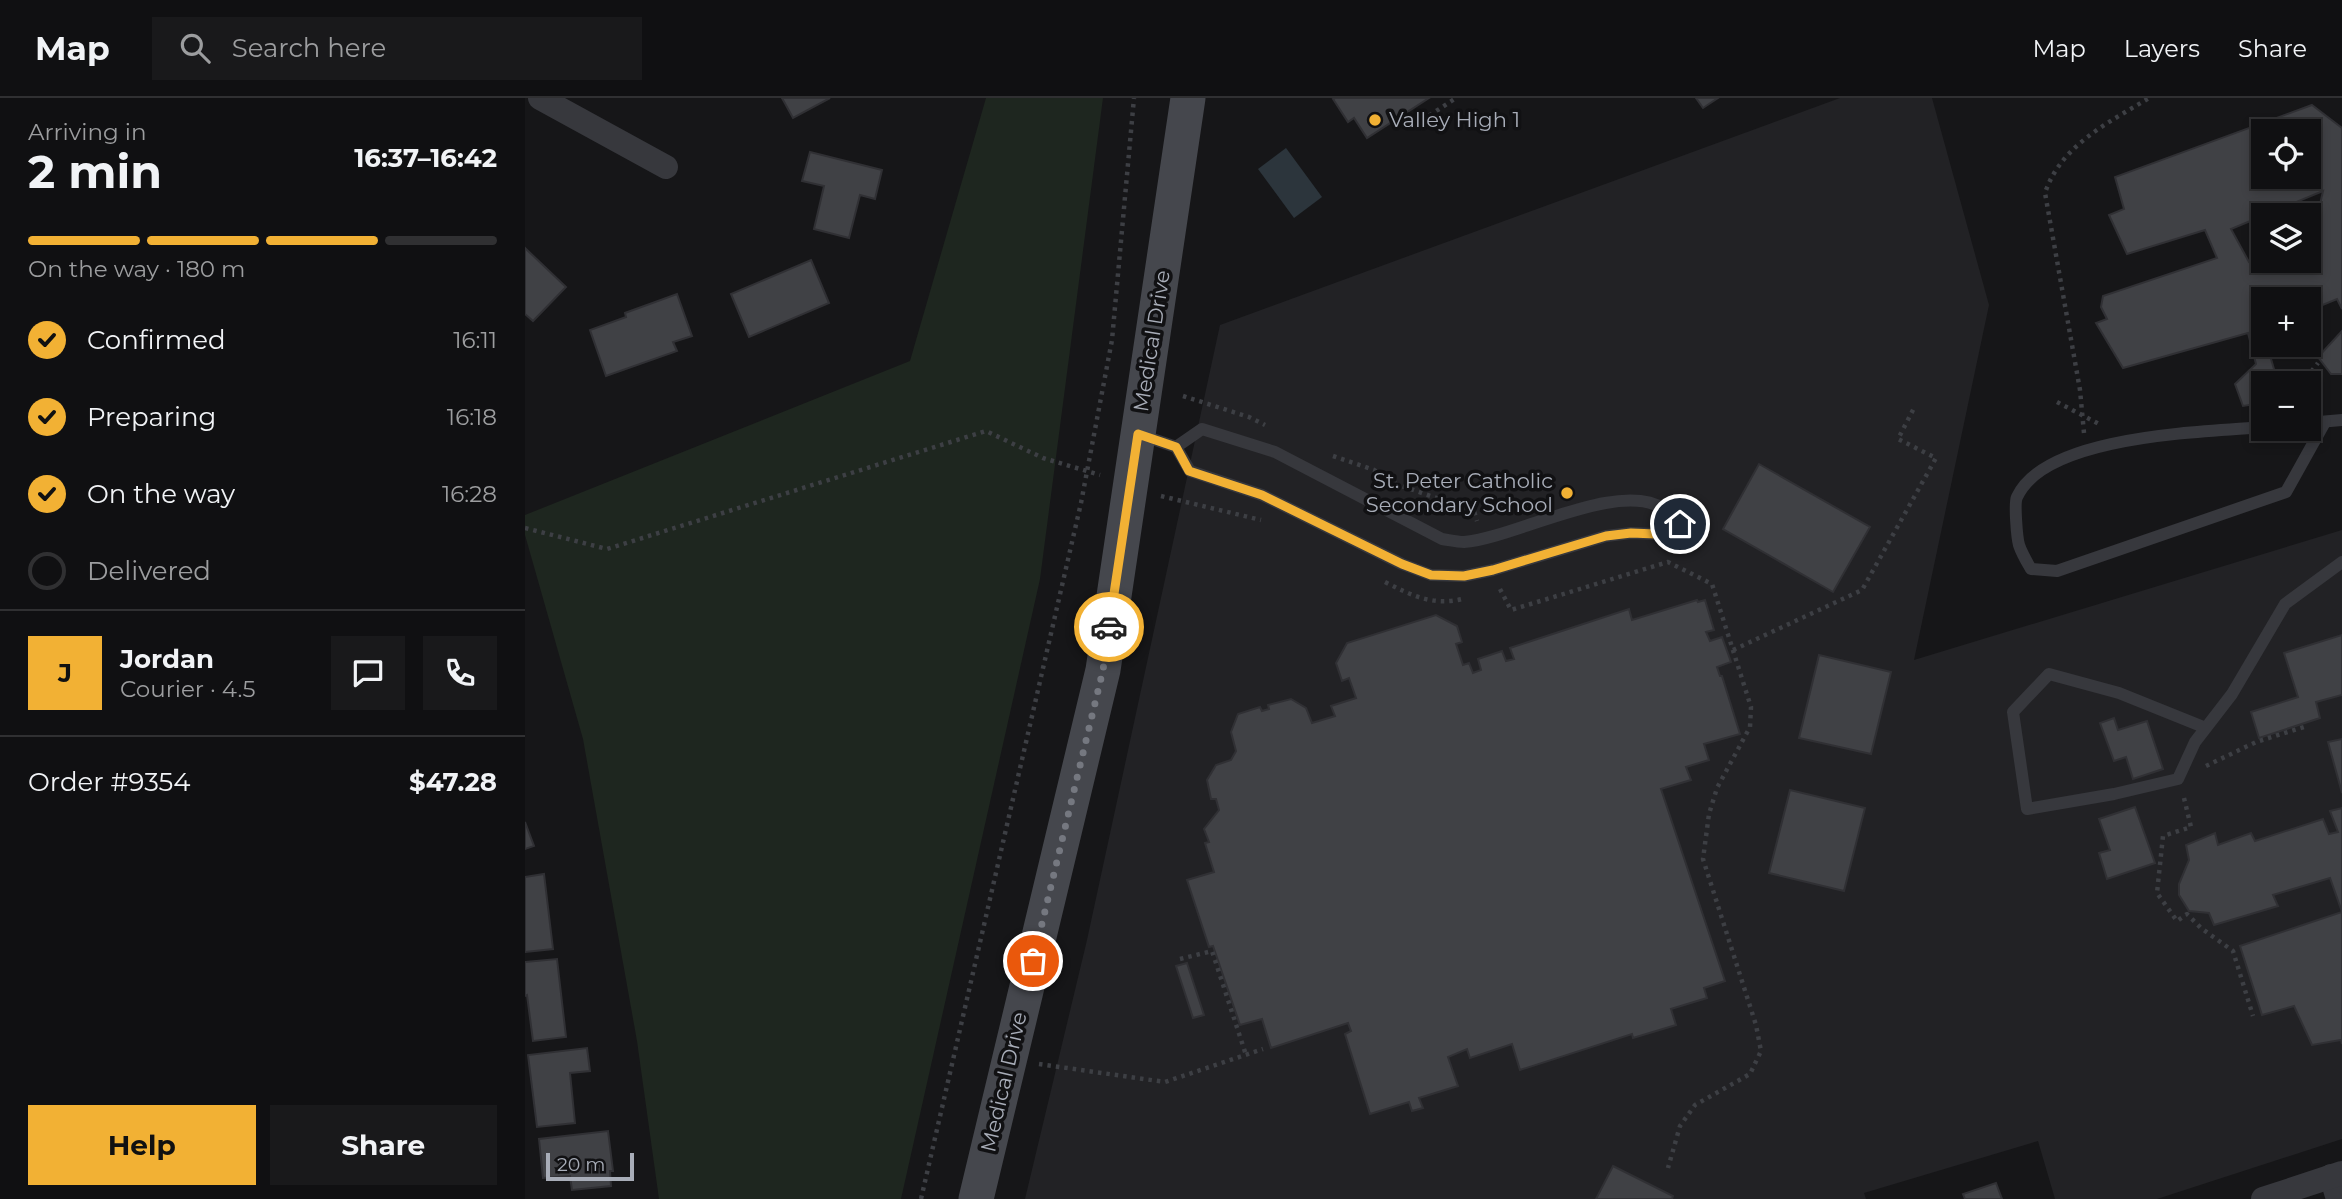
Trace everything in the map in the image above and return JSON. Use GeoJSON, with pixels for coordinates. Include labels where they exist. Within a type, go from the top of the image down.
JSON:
{"type":"FeatureCollection","features":[{"type":"Feature","properties":{"kind":"main road","name":"Medical Drive"},"geometry":{"type":"LineString","coordinates":[[976,1199],[1103,670],[1188,98]]}},
{"type":"Feature","properties":{"kind":"street"},"geometry":{"type":"LineString","coordinates":[[540,98],[666,167]]}},
{"type":"Feature","properties":{"kind":"street"},"geometry":{"type":"LineString","coordinates":[[2263,1199],[2337,1182]]}},
{"type":"Feature","properties":{"kind":"lane"},"geometry":{"type":"LineString","coordinates":[[2321,422],[2342,420]]}},
{"type":"Feature","properties":{"kind":"lane"},"geometry":{"type":"LineString","coordinates":[[2251,428],[2145,437],[2074,454],[2035,473],[2016,499],[2018,544],[2031,569],[2057,571],[2286,492],[2325,422]]}},
{"type":"Feature","properties":{"kind":"lane"},"geometry":{"type":"LineString","coordinates":[[1138,434],[1176,447],[1189,471],[1262,495],[1402,564],[1431,575],[1464,576],[1606,536],[1656,534],[1680,524],[1663,508],[1642,502],[1611,502],[1494,536],[1462,542],[1442,539],[1275,452],[1202,429],[1176,447]]}},
{"type":"Feature","properties":{"kind":"lane"},"geometry":{"type":"LineString","coordinates":[[2206,729],[2119,693],[2049,674],[2013,712],[2027,809],[2114,794],[2178,779],[2195,742],[2206,729],[2232,694],[2285,604],[2342,562]]}},
{"type":"Feature","properties":{"kind":"path"},"geometry":{"type":"LineString","coordinates":[[921,1199],[1087,471],[1112,340],[1134,98]]}},
{"type":"Feature","properties":{"kind":"path"},"geometry":{"type":"LineString","coordinates":[[1415,125],[1456,98]]}},
{"type":"Feature","properties":{"kind":"path"},"geometry":{"type":"LineString","coordinates":[[2086,451],[2080,390],[2045,193],[2052,173],[2083,139],[2149,98]]}},
{"type":"Feature","properties":{"kind":"path"},"geometry":{"type":"LineString","coordinates":[[2312,371],[2318,363]]}},
{"type":"Feature","properties":{"kind":"path"},"geometry":{"type":"LineString","coordinates":[[1733,650],[1863,590],[1937,458],[1898,439],[1914,408]]}},
{"type":"Feature","properties":{"kind":"path"},"geometry":{"type":"LineString","coordinates":[[525,527],[607,549],[986,431],[1043,458],[1130,484],[1165,498],[1270,522]]}},
{"type":"Feature","properties":{"kind":"path"},"geometry":{"type":"LineString","coordinates":[[1487,592],[1500,588],[1511,610],[1668,562],[1712,584],[1751,707],[1750,727],[1717,788],[1709,814],[1703,859],[1756,1025],[1761,1051],[1750,1074],[1695,1105],[1681,1126],[1668,1168]]}},
{"type":"Feature","properties":{"kind":"path"},"geometry":{"type":"LineString","coordinates":[[1382,580],[1416,598],[1450,602],[1475,595]]}},
{"type":"Feature","properties":{"kind":"path"},"geometry":{"type":"LineString","coordinates":[[2253,1016],[2233,951],[2201,928],[2187,914],[2177,921],[2157,893],[2163,836],[2192,827],[2178,779],[2256,742],[2304,727]]}},
{"type":"Feature","properties":{"kind":"path"},"geometry":{"type":"LineString","coordinates":[[1179,959],[1212,951],[1246,1055]]}},
{"type":"Feature","properties":{"kind":"path"},"geometry":{"type":"LineString","coordinates":[[1031,1063],[1165,1082],[1263,1049]]}},
{"type":"Feature","properties":{"kind":"shaded area"},"geometry":{"type":"Polygon","coordinates":[[[986,98],[1103,98],[1040,579],[901,1199],[659,1199],[637,1041],[583,739],[525,535],[525,515],[910,361],[986,98]]]}},
{"type":"Feature","properties":{"kind":"shaded area","name":"St. Peter Catholic Secondary School"},"geometry":{"type":"Polygon","coordinates":[[[1840,98],[1932,98],[1989,305],[1914,660],[2342,530],[2342,1139],[2157,1199],[2055,1199],[2038,1141],[1864,1193],[1866,1199],[1025,1199],[1087,940],[1220,325],[1840,98]]]}},
{"type":"Feature","properties":{"kind":"shaded area"},"geometry":{"type":"Polygon","coordinates":[[[1286,148],[1322,197],[1294,218],[1258,169],[1286,148]]]}},
{"type":"Feature","properties":{"kind":"building"},"geometry":{"type":"Polygon","coordinates":[[[782,98],[830,98],[793,118],[782,98]]]}},
{"type":"Feature","properties":{"kind":"building","name":"Valley High 1"},"geometry":{"type":"Polygon","coordinates":[[[1429,98],[1367,138],[1354,118],[1348,122],[1333,99],[1429,98]]]}},
{"type":"Feature","properties":{"kind":"building"},"geometry":{"type":"Polygon","coordinates":[[[1696,98],[1718,98],[1703,108],[1696,98]]]}},
{"type":"Feature","properties":{"kind":"building"},"geometry":{"type":"Polygon","coordinates":[[[2312,105],[2342,128],[2342,309],[2337,299],[2321,306],[2321,287],[2251,287],[2251,345],[2248,333],[2123,368],[2096,323],[2107,319],[2101,307],[2103,296],[2217,258],[2205,230],[2127,254],[2109,215],[2124,209],[2115,177],[2251,127],[2251,189],[2321,189],[2321,119],[2274,119],[2312,105]]]}},
{"type":"Feature","properties":{"kind":"building"},"geometry":{"type":"Polygon","coordinates":[[[810,152],[882,170],[875,199],[860,195],[849,238],[814,229],[824,186],[802,181],[810,152]]]}},
{"type":"Feature","properties":{"kind":"building"},"geometry":{"type":"Polygon","coordinates":[[[525,248],[566,287],[533,321],[525,314],[525,248]]]}},
{"type":"Feature","properties":{"kind":"building"},"geometry":{"type":"Polygon","coordinates":[[[811,260],[829,303],[749,337],[731,294],[811,260]]]}},
{"type":"Feature","properties":{"kind":"building"},"geometry":{"type":"Polygon","coordinates":[[[677,294],[692,336],[673,342],[677,351],[606,376],[590,330],[626,317],[625,313],[677,294]]]}},
{"type":"Feature","properties":{"kind":"building"},"geometry":{"type":"Polygon","coordinates":[[[2342,331],[2342,374],[2331,374],[2318,357],[2321,357],[2342,331]]]}},
{"type":"Feature","properties":{"kind":"building"},"geometry":{"type":"Polygon","coordinates":[[[2254,357],[2270,357],[2275,371],[2251,371],[2251,405],[2243,406],[2235,384],[2256,364],[2254,357]]]}},
{"type":"Feature","properties":{"kind":"building"},"geometry":{"type":"Polygon","coordinates":[[[1759,464],[1870,527],[1833,592],[1723,529],[1759,464]]]}},
{"type":"Feature","properties":{"kind":"building"},"geometry":{"type":"Polygon","coordinates":[[[1697,600],[1705,600],[1714,630],[1706,632],[1710,641],[1722,637],[1731,662],[1717,667],[1740,734],[1704,744],[1709,760],[1686,767],[1691,780],[1661,789],[1725,981],[1704,988],[1707,998],[1671,1009],[1676,1025],[1633,1038],[1632,1034],[1520,1070],[1512,1044],[1470,1058],[1467,1049],[1448,1057],[1458,1086],[1419,1098],[1423,1108],[1412,1111],[1409,1102],[1370,1114],[1345,1034],[1351,1031],[1348,1023],[1271,1048],[1262,1019],[1240,1025],[1213,946],[1209,947],[1187,880],[1214,872],[1205,843],[1209,842],[1204,829],[1219,810],[1216,799],[1211,799],[1207,780],[1216,765],[1231,760],[1236,751],[1231,732],[1238,714],[1260,707],[1262,711],[1269,709],[1268,705],[1291,699],[1306,708],[1312,723],[1335,716],[1331,706],[1356,698],[1349,678],[1342,681],[1336,663],[1347,643],[1436,615],[1457,626],[1462,642],[1456,644],[1463,665],[1469,663],[1473,673],[1481,670],[1478,659],[1502,651],[1506,661],[1514,659],[1510,648],[1629,609],[1632,620],[1697,600]]]}},
{"type":"Feature","properties":{"kind":"building"},"geometry":{"type":"Polygon","coordinates":[[[2342,635],[2342,695],[2316,702],[2320,718],[2259,738],[2251,712],[2298,697],[2284,653],[2342,635]]]}},
{"type":"Feature","properties":{"kind":"building"},"geometry":{"type":"Polygon","coordinates":[[[1819,655],[1891,672],[1871,754],[1799,738],[1819,655]]]}},
{"type":"Feature","properties":{"kind":"building"},"geometry":{"type":"Polygon","coordinates":[[[2114,718],[2118,730],[2147,721],[2163,769],[2133,779],[2126,757],[2114,761],[2100,723],[2114,718]]]}},
{"type":"Feature","properties":{"kind":"building"},"geometry":{"type":"Polygon","coordinates":[[[2342,739],[2342,793],[2328,742],[2342,739]]]}},
{"type":"Feature","properties":{"kind":"building"},"geometry":{"type":"Polygon","coordinates":[[[1790,790],[1865,808],[1844,891],[1769,873],[1790,790]]]}},
{"type":"Feature","properties":{"kind":"building"},"geometry":{"type":"Polygon","coordinates":[[[2135,807],[2155,863],[2107,879],[2099,853],[2110,850],[2099,819],[2135,807]]]}},
{"type":"Feature","properties":{"kind":"building"},"geometry":{"type":"Polygon","coordinates":[[[2342,808],[2342,912],[2330,878],[2273,895],[2278,906],[2214,925],[2209,913],[2189,911],[2179,895],[2179,884],[2189,860],[2186,845],[2215,833],[2218,845],[2251,833],[2255,841],[2323,819],[2329,834],[2338,832],[2330,811],[2342,808]]]}},
{"type":"Feature","properties":{"kind":"building"},"geometry":{"type":"Polygon","coordinates":[[[525,822],[534,846],[525,849],[525,822]]]}},
{"type":"Feature","properties":{"kind":"building"},"geometry":{"type":"Polygon","coordinates":[[[544,874],[553,949],[525,952],[525,877],[544,874]]]}},
{"type":"Feature","properties":{"kind":"building"},"geometry":{"type":"Polygon","coordinates":[[[2342,912],[2342,1044],[2341,1040],[2312,1045],[2294,1006],[2262,1015],[2240,946],[2342,912]]]}},
{"type":"Feature","properties":{"kind":"building"},"geometry":{"type":"Polygon","coordinates":[[[557,959],[566,1037],[533,1041],[527,995],[525,996],[525,962],[557,959]]]}},
{"type":"Feature","properties":{"kind":"building"},"geometry":{"type":"Polygon","coordinates":[[[1187,963],[1204,1015],[1193,1018],[1176,966],[1187,963]]]}},
{"type":"Feature","properties":{"kind":"building"},"geometry":{"type":"Polygon","coordinates":[[[587,1048],[590,1071],[570,1073],[575,1123],[537,1127],[528,1055],[587,1048]]]}},
{"type":"Feature","properties":{"kind":"building"},"geometry":{"type":"Polygon","coordinates":[[[608,1131],[613,1171],[610,1171],[611,1186],[572,1190],[570,1176],[543,1178],[539,1139],[608,1131]]]}},
{"type":"Feature","properties":{"kind":"building"},"geometry":{"type":"Polygon","coordinates":[[[1613,1166],[1673,1196],[1672,1199],[1596,1199],[1613,1166]]]}},
{"type":"Feature","properties":{"kind":"building"},"geometry":{"type":"Polygon","coordinates":[[[1996,1183],[2002,1199],[1965,1199],[1963,1194],[1996,1183]]]}},
{"type":"Feature","properties":{"kind":"way so far"},"geometry":{"type":"LineString","coordinates":[[1033,961],[1103,670],[1109,627]]}},
{"type":"Feature","properties":{"kind":"place","name":"Valley High 1"},"geometry":{"type":"Point","coordinates":[1375,120]}},
{"type":"Feature","properties":{"kind":"place","name":"St. Peter Catholic Secondary School"},"geometry":{"type":"Point","coordinates":[1567,493]}},
{"type":"Feature","properties":{"kind":"route"},"geometry":{"type":"LineString","coordinates":[[1109,627],[1138,434],[1176,447],[1189,471],[1262,495],[1402,564],[1431,575],[1464,576],[1531,560],[1606,536],[1656,534],[1680,524]]}}]}
